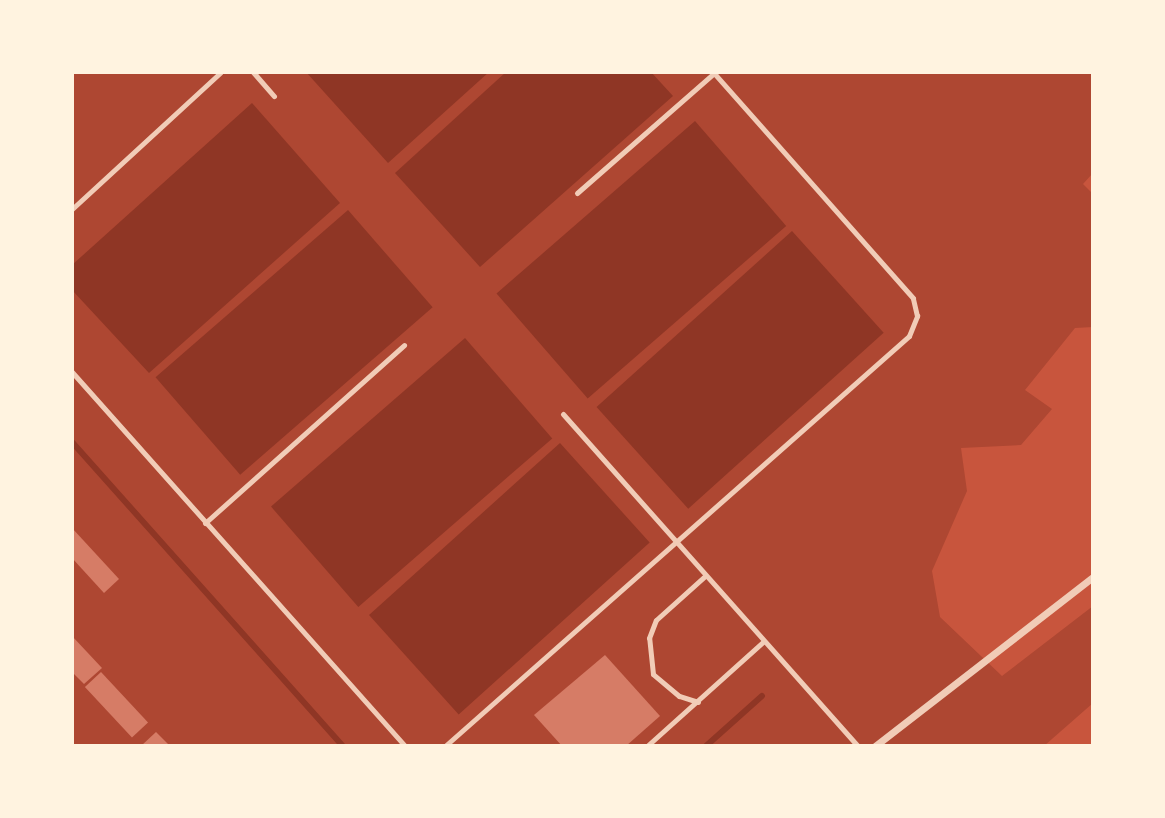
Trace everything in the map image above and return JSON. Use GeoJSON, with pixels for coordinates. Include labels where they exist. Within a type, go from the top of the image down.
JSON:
{"type":"FeatureCollection","features":[{"type":"Feature","properties":{"kind":"street"},"geometry":{"type":"LineString","coordinates":[[875,746],[1093,577]]}},
{"type":"Feature","properties":{"kind":"lane"},"geometry":{"type":"LineString","coordinates":[[72,209],[221,72]]}},
{"type":"Feature","properties":{"kind":"lane"},"geometry":{"type":"LineString","coordinates":[[253,72],[274,96]]}},
{"type":"Feature","properties":{"kind":"lane"},"geometry":{"type":"LineString","coordinates":[[445,746],[676,545],[909,336],[917,316],[913,298],[714,72],[577,193]]}},
{"type":"Feature","properties":{"kind":"lane"},"geometry":{"type":"LineString","coordinates":[[205,523],[404,345]]}},
{"type":"Feature","properties":{"kind":"lane"},"geometry":{"type":"LineString","coordinates":[[72,372],[405,746]]}},
{"type":"Feature","properties":{"kind":"lane"},"geometry":{"type":"LineString","coordinates":[[563,414],[676,545],[858,746]]}},
{"type":"Feature","properties":{"kind":"lane"},"geometry":{"type":"LineString","coordinates":[[698,702],[679,696],[653,674],[649,638],[656,620],[705,576]]}},
{"type":"Feature","properties":{"kind":"lane"},"geometry":{"type":"LineString","coordinates":[[647,746],[764,641]]}},
{"type":"Feature","properties":{"kind":"shaded area"},"geometry":{"type":"Polygon","coordinates":[[[72,72],[1093,72],[1093,173],[1083,184],[1093,194],[1093,327],[1075,328],[1025,390],[1052,409],[1021,445],[961,448],[967,491],[932,571],[940,617],[1002,676],[1093,606],[1093,703],[1044,746],[72,746],[72,72]]]}},
{"type":"Feature","properties":{"kind":"shaded area"},"geometry":{"type":"Polygon","coordinates":[[[306,72],[489,72],[388,163],[306,72]]]}},
{"type":"Feature","properties":{"kind":"shaded area"},"geometry":{"type":"Polygon","coordinates":[[[506,72],[651,72],[673,96],[480,267],[395,173],[506,72]]]}},
{"type":"Feature","properties":{"kind":"shaded area"},"geometry":{"type":"Polygon","coordinates":[[[252,103],[340,203],[149,373],[72,290],[72,265],[252,103]]]}},
{"type":"Feature","properties":{"kind":"shaded area"},"geometry":{"type":"Polygon","coordinates":[[[695,121],[786,226],[588,398],[497,294],[695,121]]]}},
{"type":"Feature","properties":{"kind":"shaded area"},"geometry":{"type":"Polygon","coordinates":[[[348,210],[433,307],[240,475],[156,377],[348,210]]]}},
{"type":"Feature","properties":{"kind":"shaded area"},"geometry":{"type":"Polygon","coordinates":[[[792,231],[884,333],[688,509],[597,407],[792,231]]]}},
{"type":"Feature","properties":{"kind":"shaded area"},"geometry":{"type":"Polygon","coordinates":[[[465,338],[552,438],[358,607],[271,507],[465,338]]]}},
{"type":"Feature","properties":{"kind":"shaded area"},"geometry":{"type":"Polygon","coordinates":[[[560,443],[650,543],[459,715],[369,615],[560,443]]]}},
{"type":"Feature","properties":{"kind":"building"},"geometry":{"type":"Polygon","coordinates":[[[72,528],[119,579],[104,593],[72,558],[72,528]]]}},
{"type":"Feature","properties":{"kind":"building"},"geometry":{"type":"Polygon","coordinates":[[[72,636],[102,668],[84,684],[72,672],[72,636]]]}},
{"type":"Feature","properties":{"kind":"building"},"geometry":{"type":"Polygon","coordinates":[[[605,655],[660,716],[626,746],[562,746],[534,715],[605,655]]]}},
{"type":"Feature","properties":{"kind":"building"},"geometry":{"type":"Polygon","coordinates":[[[101,672],[148,722],[132,737],[85,687],[101,672]]]}},
{"type":"Feature","properties":{"kind":"building"},"geometry":{"type":"Polygon","coordinates":[[[156,732],[170,746],[141,746],[156,732]]]}},
{"type":"Feature","properties":{"kind":"waterway"},"geometry":{"type":"LineString","coordinates":[[72,442],[343,746]]}},
{"type":"Feature","properties":{"kind":"waterway"},"geometry":{"type":"LineString","coordinates":[[706,746],[762,696]]}}]}
